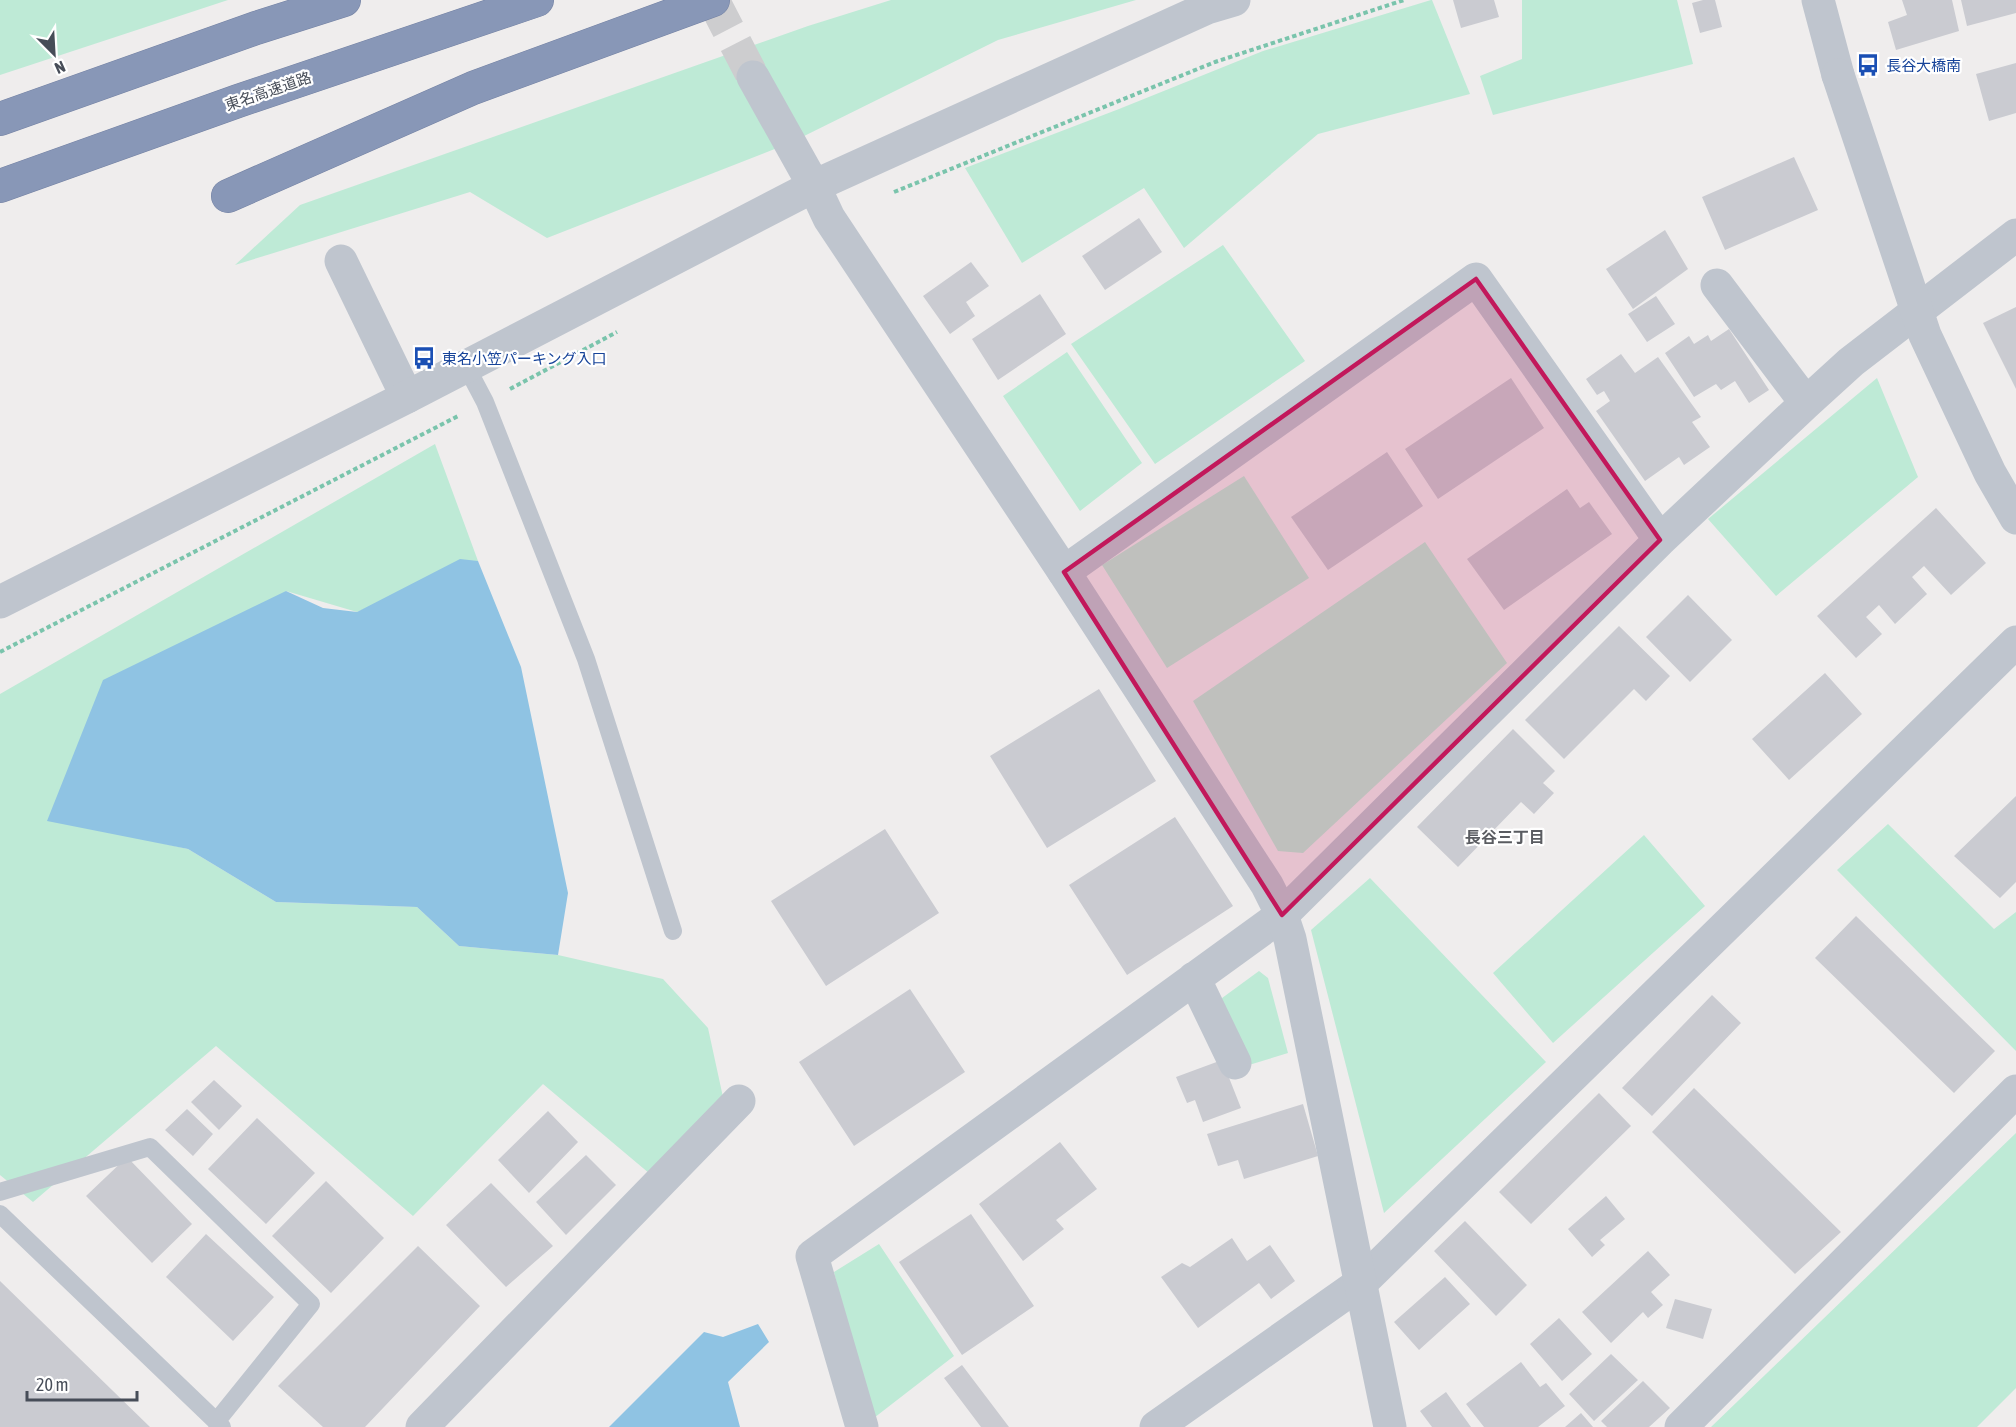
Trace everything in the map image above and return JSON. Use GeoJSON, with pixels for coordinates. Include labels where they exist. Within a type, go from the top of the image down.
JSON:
{"type":"FeatureCollection","features":[{"type":"Feature","properties":{"kind":"highway"},"geometry":{"type":"LineString","coordinates":[[0,119],[256,28],[344,0]]}},
{"type":"Feature","properties":{"kind":"highway","name":"東名高速道路"},"geometry":{"type":"LineString","coordinates":[[0,186],[238,101],[537,0]]}},
{"type":"Feature","properties":{"kind":"highway"},"geometry":{"type":"LineString","coordinates":[[228,196],[473,88],[713,0]]}},
{"type":"Feature","properties":{"kind":"street"},"geometry":{"type":"LineString","coordinates":[[0,602],[407,397],[814,186],[1207,8],[1234,0]]}},
{"type":"Feature","properties":{"kind":"street"},"geometry":{"type":"LineString","coordinates":[[1818,0],[1838,75],[1925,335],[1990,473],[2016,518]]}},
{"type":"Feature","properties":{"kind":"street"},"geometry":{"type":"LineString","coordinates":[[753,77],[814,186],[829,218],[1064,572],[1267,885],[1282,915],[1290,939],[1390,1427]]}},
{"type":"Feature","properties":{"kind":"street"},"geometry":{"type":"LineString","coordinates":[[862,1427],[812,1256],[1282,915],[1660,540],[1806,403],[1851,362],[2016,235]]}},
{"type":"Feature","properties":{"kind":"street"},"geometry":{"type":"LineString","coordinates":[[341,261],[407,397]]}},
{"type":"Feature","properties":{"kind":"street"},"geometry":{"type":"LineString","coordinates":[[1064,572],[1476,279],[1660,540]]}},
{"type":"Feature","properties":{"kind":"street"},"geometry":{"type":"LineString","coordinates":[[1717,285],[1806,403]]}},
{"type":"Feature","properties":{"kind":"street"},"geometry":{"type":"LineString","coordinates":[[1156,1427],[1362,1282],[2016,642]]}},
{"type":"Feature","properties":{"kind":"street"},"geometry":{"type":"LineString","coordinates":[[1194,978],[1235,1063]]}},
{"type":"Feature","properties":{"kind":"street"},"geometry":{"type":"LineString","coordinates":[[1681,1427],[2016,1091]]}},
{"type":"Feature","properties":{"kind":"street"},"geometry":{"type":"LineString","coordinates":[[422,1427],[739,1101]]}},
{"type":"Feature","properties":{"kind":"lane"},"geometry":{"type":"LineString","coordinates":[[466,366],[485,402],[586,659],[673,932]]}},
{"type":"Feature","properties":{"kind":"lane"},"geometry":{"type":"LineString","coordinates":[[0,1192],[150,1147],[311,1304],[219,1424],[0,1214]]}},
{"type":"Feature","properties":{"kind":"path"},"geometry":{"type":"LineString","coordinates":[[884,196],[1215,62],[1404,0]]}},
{"type":"Feature","properties":{"kind":"path"},"geometry":{"type":"LineString","coordinates":[[0,652],[485,402],[621,329]]}},
{"type":"Feature","properties":{"kind":"highlighted area"},"geometry":{"type":"Polygon","coordinates":[[[1476,279],[1660,540],[1282,915],[1064,572],[1476,279]]]}},
{"type":"Feature","properties":{"kind":"green space"},"geometry":{"type":"Polygon","coordinates":[[[0,0],[228,0],[0,75],[0,0]]]}},
{"type":"Feature","properties":{"kind":"green space"},"geometry":{"type":"Polygon","coordinates":[[[891,0],[1136,0],[998,40],[790,143],[547,238],[470,192],[235,265],[300,205],[808,26],[891,0]]]}},
{"type":"Feature","properties":{"kind":"green space"},"geometry":{"type":"Polygon","coordinates":[[[1432,0],[1470,94],[1318,134],[1184,248],[1144,188],[1022,263],[965,168],[1263,51],[1432,0]]]}},
{"type":"Feature","properties":{"kind":"green space"},"geometry":{"type":"Polygon","coordinates":[[[1522,0],[1677,0],[1693,64],[1493,115],[1480,76],[1522,59],[1522,0]]]}},
{"type":"Feature","properties":{"kind":"green space"},"geometry":{"type":"Polygon","coordinates":[[[1223,245],[1305,361],[1155,464],[1071,344],[1223,245]]]}},
{"type":"Feature","properties":{"kind":"green space"},"geometry":{"type":"Polygon","coordinates":[[[1067,352],[1142,463],[1080,511],[1003,396],[1067,352]]]}},
{"type":"Feature","properties":{"kind":"green space"},"geometry":{"type":"Polygon","coordinates":[[[1877,378],[1918,477],[1776,596],[1708,519],[1877,378]]]}},
{"type":"Feature","properties":{"kind":"green space"},"geometry":{"type":"Polygon","coordinates":[[[435,444],[478,561],[357,612],[286,591],[138,838],[188,849],[276,902],[417,907],[459,946],[558,955],[663,979],[708,1028],[726,1111],[656,1179],[543,1084],[413,1216],[216,1046],[33,1202],[0,1175],[0,694],[435,444]]]}},
{"type":"Feature","properties":{"kind":"green space"},"geometry":{"type":"Polygon","coordinates":[[[1244,476],[1309,578],[1167,668],[1102,565],[1244,476]]]}},
{"type":"Feature","properties":{"kind":"green space"},"geometry":{"type":"Polygon","coordinates":[[[1425,542],[1507,663],[1303,853],[1278,851],[1193,701],[1425,542]]]}},
{"type":"Feature","properties":{"kind":"green space"},"geometry":{"type":"Polygon","coordinates":[[[1888,824],[1994,929],[2016,912],[2016,1051],[1837,870],[1888,824]]]}},
{"type":"Feature","properties":{"kind":"green space"},"geometry":{"type":"Polygon","coordinates":[[[1644,835],[1705,906],[1553,1043],[1493,973],[1644,835]]]}},
{"type":"Feature","properties":{"kind":"green space"},"geometry":{"type":"Polygon","coordinates":[[[1370,878],[1546,1062],[1384,1213],[1311,930],[1370,878]]]}},
{"type":"Feature","properties":{"kind":"green space"},"geometry":{"type":"Polygon","coordinates":[[[1259,971],[1268,978],[1288,1053],[1249,1065],[1218,1001],[1259,971]]]}},
{"type":"Feature","properties":{"kind":"green space"},"geometry":{"type":"Polygon","coordinates":[[[2016,1133],[2016,1388],[1977,1427],[1711,1427],[2016,1133]]]}},
{"type":"Feature","properties":{"kind":"green space"},"geometry":{"type":"Polygon","coordinates":[[[879,1244],[954,1356],[870,1421],[834,1272],[879,1244]]]}},
{"type":"Feature","properties":{"kind":"water"},"geometry":{"type":"Polygon","coordinates":[[[460,559],[478,561],[521,667],[568,893],[558,955],[459,946],[417,907],[276,902],[188,849],[47,821],[103,680],[286,591],[323,608],[357,612],[460,559]]]}},
{"type":"Feature","properties":{"kind":"water"},"geometry":{"type":"Polygon","coordinates":[[[758,1324],[769,1342],[728,1382],[740,1427],[609,1427],[704,1332],[723,1337],[758,1324]]]}},
{"type":"Feature","properties":{"kind":"building"},"geometry":{"type":"Polygon","coordinates":[[[1453,0],[1494,0],[1499,17],[1461,28],[1453,0]]]}},
{"type":"Feature","properties":{"kind":"building"},"geometry":{"type":"Polygon","coordinates":[[[1715,0],[1722,27],[1700,33],[1692,3],[1715,0]]]}},
{"type":"Feature","properties":{"kind":"building"},"geometry":{"type":"Polygon","coordinates":[[[1902,0],[1952,0],[1959,31],[1896,50],[1888,22],[1907,15],[1902,0]]]}},
{"type":"Feature","properties":{"kind":"building"},"geometry":{"type":"Polygon","coordinates":[[[1961,0],[2016,0],[2016,13],[1967,26],[1961,0]]]}},
{"type":"Feature","properties":{"kind":"building"},"geometry":{"type":"Polygon","coordinates":[[[2016,63],[2016,113],[1989,121],[1976,74],[2016,63]]]}},
{"type":"Feature","properties":{"kind":"building"},"geometry":{"type":"Polygon","coordinates":[[[1794,157],[1818,210],[1725,250],[1702,197],[1794,157]]]}},
{"type":"Feature","properties":{"kind":"building"},"geometry":{"type":"Polygon","coordinates":[[[1139,218],[1162,252],[1105,290],[1082,256],[1139,218]]]}},
{"type":"Feature","properties":{"kind":"building"},"geometry":{"type":"Polygon","coordinates":[[[1665,230],[1688,269],[1633,309],[1606,269],[1665,230]]]}},
{"type":"Feature","properties":{"kind":"building"},"geometry":{"type":"Polygon","coordinates":[[[971,262],[989,286],[966,302],[975,316],[950,334],[923,296],[971,262]]]}},
{"type":"Feature","properties":{"kind":"building"},"geometry":{"type":"Polygon","coordinates":[[[1040,294],[1066,334],[998,380],[972,339],[1040,294]]]}},
{"type":"Feature","properties":{"kind":"building"},"geometry":{"type":"Polygon","coordinates":[[[1656,296],[1675,324],[1647,342],[1628,314],[1656,296]]]}},
{"type":"Feature","properties":{"kind":"building"},"geometry":{"type":"Polygon","coordinates":[[[2016,307],[2016,389],[1983,323],[2016,307]]]}},
{"type":"Feature","properties":{"kind":"building"},"geometry":{"type":"Polygon","coordinates":[[[1729,329],[1769,390],[1749,403],[1735,381],[1721,390],[1716,384],[1694,397],[1665,353],[1689,336],[1694,344],[1708,335],[1711,341],[1729,329]]]}},
{"type":"Feature","properties":{"kind":"building"},"geometry":{"type":"Polygon","coordinates":[[[1621,354],[1635,373],[1658,357],[1701,417],[1692,422],[1710,447],[1684,465],[1679,457],[1645,481],[1596,411],[1610,401],[1604,391],[1597,395],[1586,379],[1621,354]]]}},
{"type":"Feature","properties":{"kind":"building"},"geometry":{"type":"Polygon","coordinates":[[[1511,378],[1544,428],[1438,499],[1405,449],[1511,378]]]}},
{"type":"Feature","properties":{"kind":"building"},"geometry":{"type":"Polygon","coordinates":[[[1387,452],[1423,506],[1328,570],[1291,517],[1387,452]]]}},
{"type":"Feature","properties":{"kind":"building"},"geometry":{"type":"Polygon","coordinates":[[[1567,489],[1580,508],[1589,502],[1612,534],[1504,610],[1467,559],[1567,489]]]}},
{"type":"Feature","properties":{"kind":"building"},"geometry":{"type":"Polygon","coordinates":[[[1936,508],[1986,563],[1951,595],[1924,566],[1912,577],[1927,594],[1895,624],[1879,605],[1866,617],[1882,634],[1856,658],[1817,616],[1936,508]]]}},
{"type":"Feature","properties":{"kind":"building"},"geometry":{"type":"Polygon","coordinates":[[[1688,595],[1732,640],[1690,682],[1646,637],[1688,595]]]}},
{"type":"Feature","properties":{"kind":"building"},"geometry":{"type":"Polygon","coordinates":[[[1619,626],[1670,676],[1646,701],[1634,689],[1564,759],[1525,720],[1619,626]]]}},
{"type":"Feature","properties":{"kind":"building"},"geometry":{"type":"Polygon","coordinates":[[[1825,673],[1862,714],[1789,780],[1752,739],[1825,673]]]}},
{"type":"Feature","properties":{"kind":"building"},"geometry":{"type":"Polygon","coordinates":[[[1099,689],[1156,781],[1047,848],[990,756],[1099,689]]]}},
{"type":"Feature","properties":{"kind":"building"},"geometry":{"type":"Polygon","coordinates":[[[1513,729],[1555,771],[1543,783],[1554,793],[1534,814],[1521,802],[1458,867],[1417,827],[1513,729]]]}},
{"type":"Feature","properties":{"kind":"building"},"geometry":{"type":"Polygon","coordinates":[[[2016,796],[2016,882],[2000,898],[1954,856],[2016,796]]]}},
{"type":"Feature","properties":{"kind":"building"},"geometry":{"type":"Polygon","coordinates":[[[1175,817],[1233,906],[1127,975],[1069,885],[1175,817]]]}},
{"type":"Feature","properties":{"kind":"building"},"geometry":{"type":"Polygon","coordinates":[[[885,829],[939,913],[826,986],[771,901],[885,829]]]}},
{"type":"Feature","properties":{"kind":"building"},"geometry":{"type":"Polygon","coordinates":[[[1856,916],[1995,1051],[1954,1093],[1815,958],[1856,916]]]}},
{"type":"Feature","properties":{"kind":"building"},"geometry":{"type":"Polygon","coordinates":[[[910,989],[965,1072],[854,1146],[799,1062],[910,989]]]}},
{"type":"Feature","properties":{"kind":"building"},"geometry":{"type":"Polygon","coordinates":[[[1712,995],[1741,1023],[1652,1116],[1622,1088],[1712,995]]]}},
{"type":"Feature","properties":{"kind":"building"},"geometry":{"type":"Polygon","coordinates":[[[1222,1060],[1241,1108],[1203,1122],[1195,1100],[1187,1103],[1176,1077],[1222,1060]]]}},
{"type":"Feature","properties":{"kind":"building"},"geometry":{"type":"Polygon","coordinates":[[[214,1080],[242,1106],[219,1130],[191,1102],[214,1080]]]}},
{"type":"Feature","properties":{"kind":"building"},"geometry":{"type":"Polygon","coordinates":[[[1694,1088],[1841,1232],[1795,1274],[1652,1132],[1694,1088]]]}},
{"type":"Feature","properties":{"kind":"building"},"geometry":{"type":"Polygon","coordinates":[[[1599,1093],[1631,1126],[1531,1224],[1499,1192],[1599,1093]]]}},
{"type":"Feature","properties":{"kind":"building"},"geometry":{"type":"Polygon","coordinates":[[[1303,1104],[1318,1156],[1244,1179],[1238,1160],[1218,1166],[1207,1134],[1303,1104]]]}},
{"type":"Feature","properties":{"kind":"building"},"geometry":{"type":"Polygon","coordinates":[[[187,1109],[213,1134],[193,1156],[165,1130],[187,1109]]]}},
{"type":"Feature","properties":{"kind":"building"},"geometry":{"type":"Polygon","coordinates":[[[548,1111],[578,1142],[529,1193],[498,1160],[548,1111]]]}},
{"type":"Feature","properties":{"kind":"building"},"geometry":{"type":"Polygon","coordinates":[[[257,1118],[315,1173],[266,1224],[208,1169],[257,1118]]]}},
{"type":"Feature","properties":{"kind":"building"},"geometry":{"type":"Polygon","coordinates":[[[1060,1142],[1097,1189],[1056,1220],[1064,1229],[1023,1261],[979,1204],[1060,1142]]]}},
{"type":"Feature","properties":{"kind":"building"},"geometry":{"type":"Polygon","coordinates":[[[586,1155],[616,1185],[566,1235],[536,1202],[586,1155]]]}},
{"type":"Feature","properties":{"kind":"building"},"geometry":{"type":"Polygon","coordinates":[[[127,1157],[192,1224],[152,1263],[86,1196],[127,1157]]]}},
{"type":"Feature","properties":{"kind":"building"},"geometry":{"type":"Polygon","coordinates":[[[326,1181],[384,1238],[331,1293],[272,1236],[326,1181]]]}},
{"type":"Feature","properties":{"kind":"building"},"geometry":{"type":"Polygon","coordinates":[[[491,1183],[553,1246],[506,1287],[446,1225],[491,1183]]]}},
{"type":"Feature","properties":{"kind":"building"},"geometry":{"type":"Polygon","coordinates":[[[1606,1196],[1625,1219],[1600,1240],[1605,1245],[1592,1257],[1568,1229],[1606,1196]]]}},
{"type":"Feature","properties":{"kind":"building"},"geometry":{"type":"Polygon","coordinates":[[[971,1214],[1034,1306],[962,1355],[899,1262],[971,1214]]]}},
{"type":"Feature","properties":{"kind":"building"},"geometry":{"type":"Polygon","coordinates":[[[1465,1221],[1527,1285],[1496,1316],[1434,1251],[1465,1221]]]}},
{"type":"Feature","properties":{"kind":"building"},"geometry":{"type":"Polygon","coordinates":[[[206,1234],[274,1297],[233,1341],[166,1277],[206,1234]]]}},
{"type":"Feature","properties":{"kind":"building"},"geometry":{"type":"Polygon","coordinates":[[[1232,1238],[1247,1261],[1270,1245],[1295,1281],[1271,1299],[1259,1283],[1198,1328],[1161,1277],[1182,1263],[1190,1267],[1232,1238]]]}},
{"type":"Feature","properties":{"kind":"building"},"geometry":{"type":"Polygon","coordinates":[[[418,1246],[480,1306],[365,1427],[323,1427],[278,1386],[418,1246]]]}},
{"type":"Feature","properties":{"kind":"building"},"geometry":{"type":"Polygon","coordinates":[[[1648,1251],[1670,1275],[1651,1292],[1663,1305],[1648,1318],[1643,1312],[1611,1343],[1582,1312],[1648,1251]]]}},
{"type":"Feature","properties":{"kind":"building"},"geometry":{"type":"Polygon","coordinates":[[[1445,1277],[1470,1304],[1419,1350],[1394,1322],[1445,1277]]]}},
{"type":"Feature","properties":{"kind":"building"},"geometry":{"type":"Polygon","coordinates":[[[0,1281],[150,1427],[0,1427],[0,1281]]]}},
{"type":"Feature","properties":{"kind":"building"},"geometry":{"type":"Polygon","coordinates":[[[1675,1299],[1712,1309],[1703,1339],[1666,1328],[1675,1299]]]}},
{"type":"Feature","properties":{"kind":"building"},"geometry":{"type":"Polygon","coordinates":[[[1559,1318],[1592,1354],[1562,1381],[1530,1344],[1559,1318]]]}},
{"type":"Feature","properties":{"kind":"building"},"geometry":{"type":"Polygon","coordinates":[[[1611,1354],[1638,1380],[1594,1421],[1569,1394],[1611,1354]]]}},
{"type":"Feature","properties":{"kind":"building"},"geometry":{"type":"Polygon","coordinates":[[[1521,1362],[1540,1387],[1546,1383],[1565,1406],[1538,1427],[1484,1427],[1466,1404],[1521,1362]]]}},
{"type":"Feature","properties":{"kind":"building"},"geometry":{"type":"Polygon","coordinates":[[[962,1365],[1009,1427],[981,1427],[944,1378],[962,1365]]]}},
{"type":"Feature","properties":{"kind":"building"},"geometry":{"type":"Polygon","coordinates":[[[1643,1381],[1670,1408],[1649,1427],[1607,1427],[1601,1421],[1643,1381]]]}},
{"type":"Feature","properties":{"kind":"building"},"geometry":{"type":"Polygon","coordinates":[[[1446,1392],[1471,1427],[1432,1427],[1420,1411],[1446,1392]]]}},
{"type":"Feature","properties":{"kind":"building"},"geometry":{"type":"Polygon","coordinates":[[[1581,1413],[1593,1427],[1565,1427],[1581,1413]]]}},
{"type":"Feature","properties":{"kind":"tunnel"},"geometry":{"type":"LineString","coordinates":[[713,0],[753,77]]}},
{"type":"Feature","properties":{"kind":"place","name":"長谷大橋南"},"geometry":{"type":"Point","coordinates":[1868,65]}},
{"type":"Feature","properties":{"kind":"place","name":"東名小笠パーキング入口"},"geometry":{"type":"Point","coordinates":[424,358]}},
{"type":"Feature","properties":{"kind":"district","name":"長谷三丁目"},"geometry":{"type":"Point","coordinates":[1505,837]}}]}
